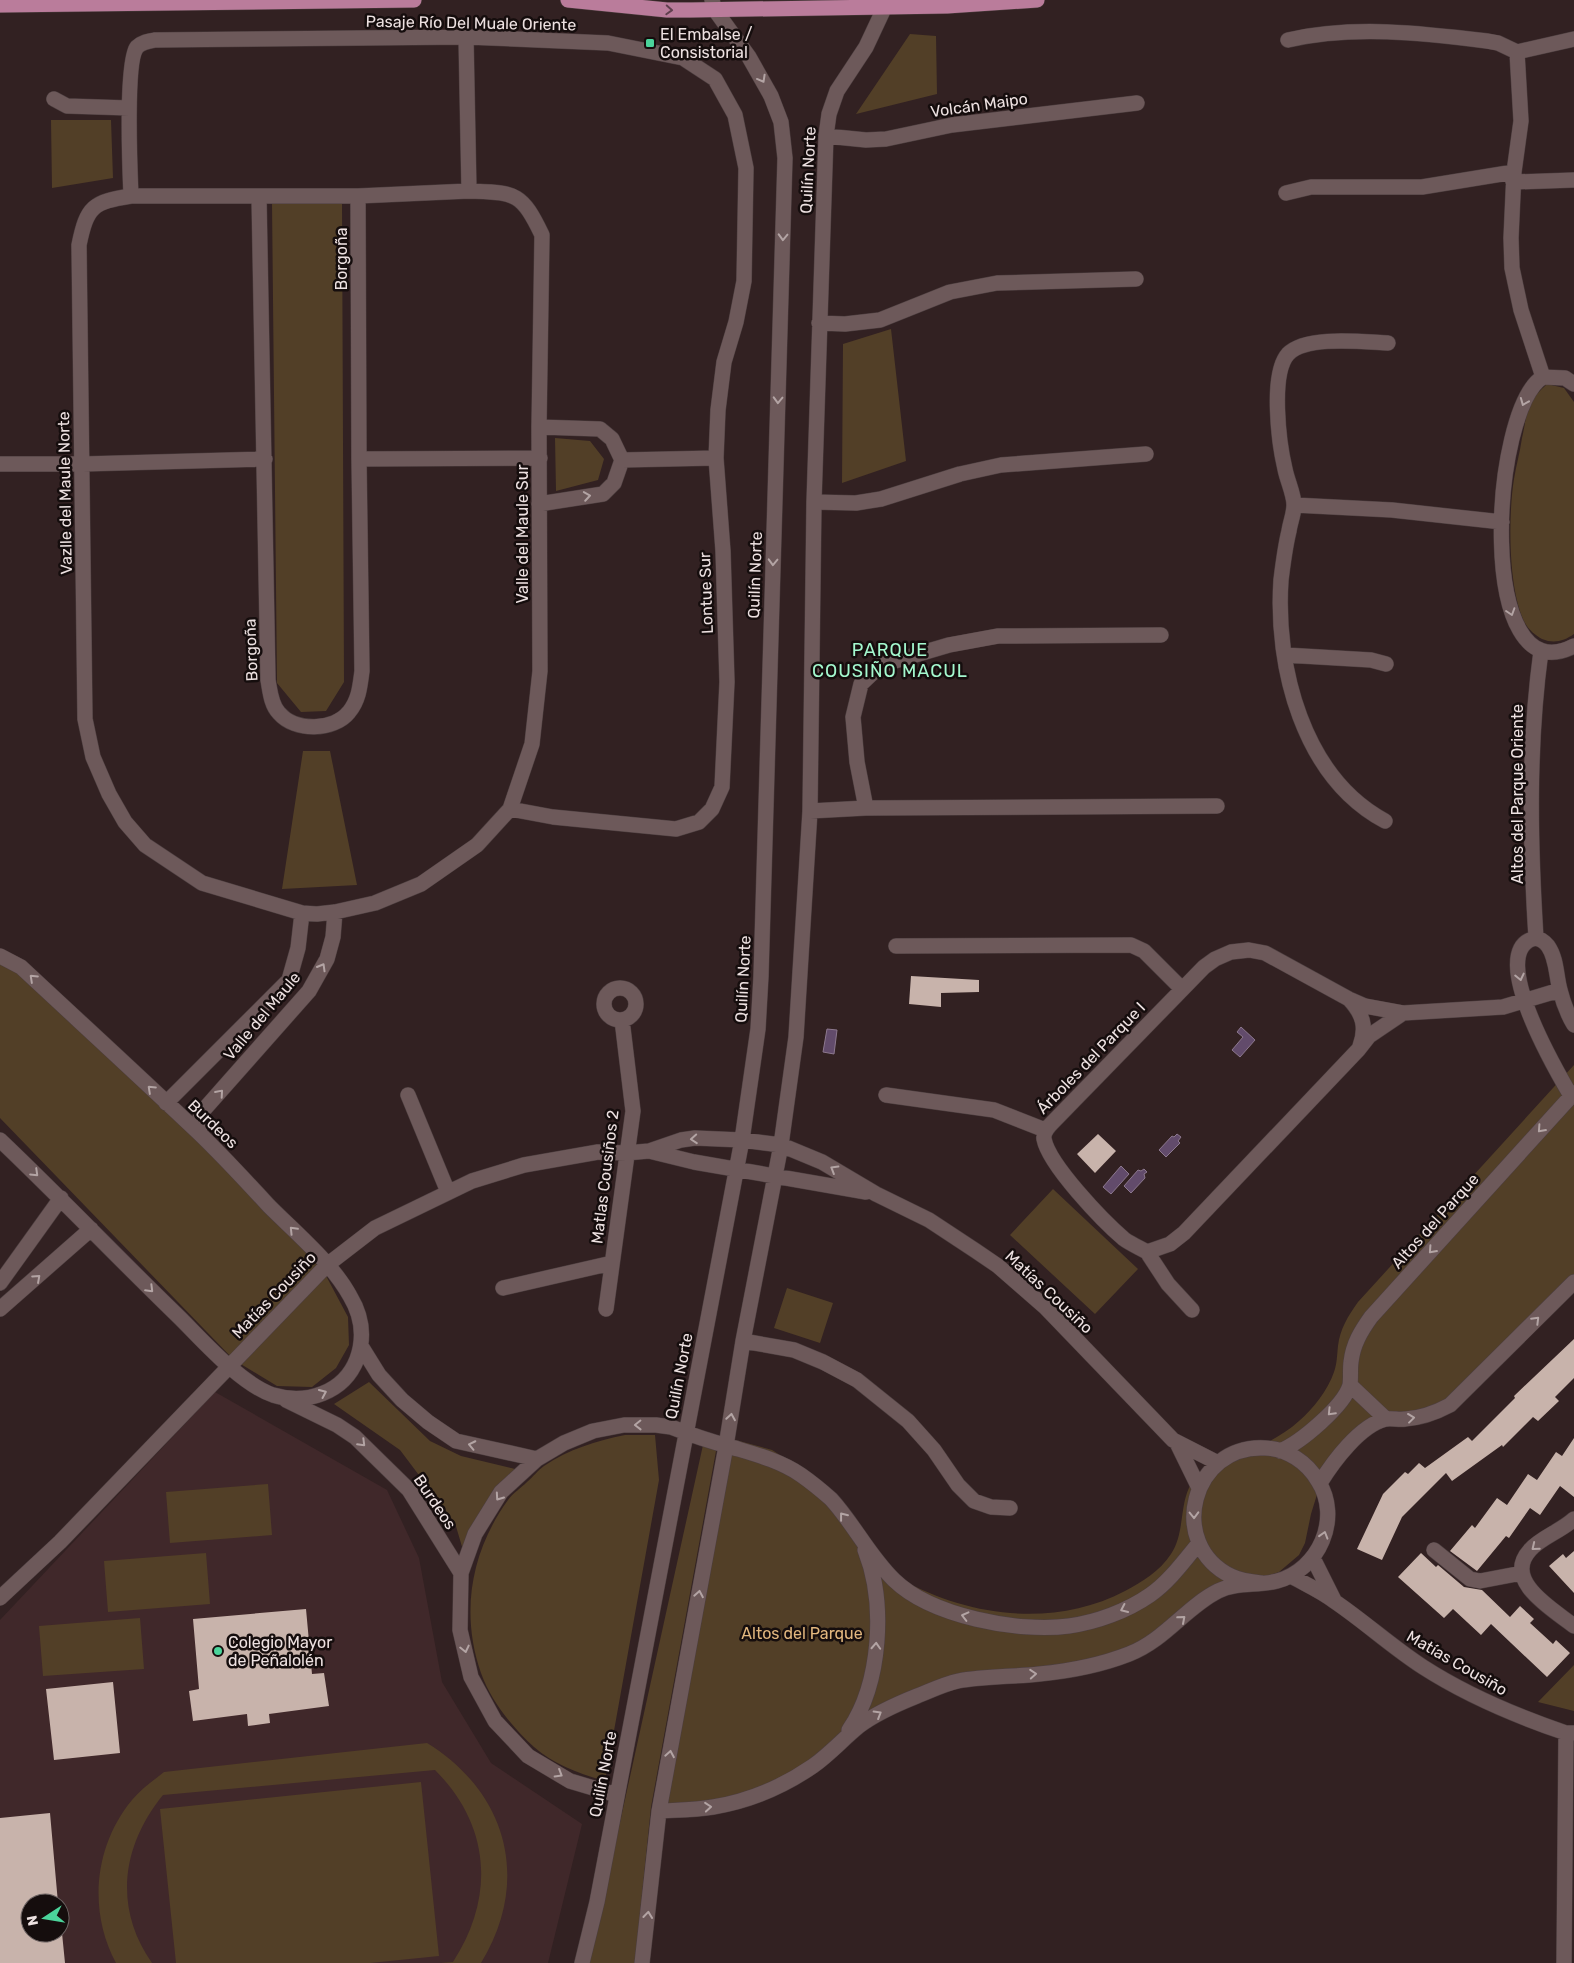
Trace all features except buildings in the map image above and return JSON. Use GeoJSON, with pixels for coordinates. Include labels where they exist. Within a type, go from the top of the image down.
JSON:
{"type":"FeatureCollection","features":[{"type":"Feature","properties":{"kind":"main road"},"geometry":{"type":"LineString","coordinates":[[0,5],[414,0]]}},
{"type":"Feature","properties":{"kind":"main road"},"geometry":{"type":"LineString","coordinates":[[568,0],[667,10],[714,5],[887,3],[947,6],[1037,0]]}},
{"type":"Feature","properties":{"kind":"street","name":"Quilín Norte"},"geometry":{"type":"LineString","coordinates":[[642,1963],[659,1811],[726,1446],[743,1341],[781,1144],[796,1037],[810,811],[814,502],[826,136],[829,114],[837,91],[866,47],[887,3]]}},
{"type":"Feature","properties":{"kind":"street","name":"Quilín Norte"},"geometry":{"type":"LineString","coordinates":[[582,1963],[597,1902],[742,1140],[758,1029],[785,158],[781,122],[772,96],[749,57],[714,5]]}},
{"type":"Feature","properties":{"kind":"street"},"geometry":{"type":"LineString","coordinates":[[1288,40],[1335,33],[1418,34],[1498,43],[1517,52],[1574,39]]}},
{"type":"Feature","properties":{"kind":"street","name":"Pasaje Río Del Muale Oriente"},"geometry":{"type":"LineString","coordinates":[[129,108],[132,59],[137,47],[144,42],[155,40],[466,37],[608,43],[683,58],[715,78],[734,115],[746,168]]}},
{"type":"Feature","properties":{"kind":"street"},"geometry":{"type":"LineString","coordinates":[[466,37],[469,191]]}},
{"type":"Feature","properties":{"kind":"street"},"geometry":{"type":"LineString","coordinates":[[1517,52],[1521,121],[1514,177],[1511,238],[1512,268],[1521,310],[1542,377]]}},
{"type":"Feature","properties":{"kind":"street"},"geometry":{"type":"LineString","coordinates":[[54,99],[67,106],[129,108],[131,196]]}},
{"type":"Feature","properties":{"kind":"street","name":"Volcán Maipo"},"geometry":{"type":"LineString","coordinates":[[826,136],[866,140],[886,139],[952,125],[1137,103]]}},
{"type":"Feature","properties":{"kind":"street","name":"Lontue Sur"},"geometry":{"type":"LineString","coordinates":[[510,809],[554,817],[676,829],[699,822],[712,809],[722,787],[727,682],[723,551],[716,458],[718,410],[724,362],[736,322],[744,281],[746,168]]}},
{"type":"Feature","properties":{"kind":"street"},"geometry":{"type":"LineString","coordinates":[[1286,193],[1310,187],[1422,187],[1514,177],[1574,180]]}},
{"type":"Feature","properties":{"kind":"street","name":"Valle del Maule Sur"},"geometry":{"type":"LineString","coordinates":[[309,914],[335,912],[375,903],[421,884],[477,845],[510,809],[532,744],[540,671],[539,504],[542,235],[530,211],[518,197],[504,192],[469,191],[358,196]]}},
{"type":"Feature","properties":{"kind":"street","name":"Vazlle del Maule Norte"},"geometry":{"type":"LineString","coordinates":[[309,914],[202,883],[145,845],[125,822],[109,794],[93,757],[85,719],[79,244],[83,222],[95,205],[108,200],[131,196],[358,196]]}},
{"type":"Feature","properties":{"kind":"street","name":"Borgoña"},"geometry":{"type":"LineString","coordinates":[[259,197],[268,680],[272,701],[279,713],[293,723],[317,727],[334,723],[349,712],[359,694],[362,671],[358,196]]}},
{"type":"Feature","properties":{"kind":"street"},"geometry":{"type":"LineString","coordinates":[[819,323],[852,323],[880,320],[950,292],[997,283],[1136,279]]}},
{"type":"Feature","properties":{"kind":"street"},"geometry":{"type":"LineString","coordinates":[[1385,821],[1357,803],[1345,791],[1320,757],[1300,719],[1294,700],[1285,655],[1281,619],[1281,580],[1285,547],[1294,505],[1285,470],[1279,430],[1279,381],[1284,360],[1294,349],[1312,344],[1340,342],[1388,343]]}},
{"type":"Feature","properties":{"kind":"street"},"geometry":{"type":"LineString","coordinates":[[1574,384],[1565,378],[1542,377],[1531,386],[1518,416],[1508,454],[1502,522],[1505,585],[1510,610],[1518,630],[1525,640],[1541,651],[1551,652],[1574,646]]}},
{"type":"Feature","properties":{"kind":"street"},"geometry":{"type":"LineString","coordinates":[[539,504],[603,494],[614,482],[622,460],[612,439],[600,428],[540,427]]}},
{"type":"Feature","properties":{"kind":"street"},"geometry":{"type":"LineString","coordinates":[[814,502],[856,504],[881,499],[960,474],[1001,465],[1146,454]]}},
{"type":"Feature","properties":{"kind":"street"},"geometry":{"type":"LineString","coordinates":[[359,459],[540,458]]}},
{"type":"Feature","properties":{"kind":"street"},"geometry":{"type":"LineString","coordinates":[[622,460],[716,458]]}},
{"type":"Feature","properties":{"kind":"street"},"geometry":{"type":"LineString","coordinates":[[0,464],[83,464],[265,459]]}},
{"type":"Feature","properties":{"kind":"street"},"geometry":{"type":"LineString","coordinates":[[1294,505],[1384,509],[1502,522]]}},
{"type":"Feature","properties":{"kind":"street"},"geometry":{"type":"LineString","coordinates":[[866,808],[857,762],[853,717],[861,684],[881,665],[949,645],[998,636],[1161,635]]}},
{"type":"Feature","properties":{"kind":"street","name":"Altos del Parque Oriente"},"geometry":{"type":"LineString","coordinates":[[1536,938],[1531,837],[1532,760],[1534,702],[1541,651]]}},
{"type":"Feature","properties":{"kind":"street"},"geometry":{"type":"LineString","coordinates":[[1285,655],[1370,660],[1386,664]]}},
{"type":"Feature","properties":{"kind":"street"},"geometry":{"type":"LineString","coordinates":[[810,811],[866,808],[1217,806]]}},
{"type":"Feature","properties":{"kind":"street","name":"Valle del Maule"},"geometry":{"type":"LineString","coordinates":[[200,1134],[199,1123],[202,1113],[309,991],[327,959],[333,937],[335,912]]}},
{"type":"Feature","properties":{"kind":"street","name":"Valle del Maule"},"geometry":{"type":"LineString","coordinates":[[166,1103],[288,980],[309,914]]}},
{"type":"Feature","properties":{"kind":"street"},"geometry":{"type":"LineString","coordinates":[[1573,1095],[1539,1038],[1526,1001],[1518,967],[1519,952],[1527,942],[1536,938],[1541,940],[1552,953],[1560,990],[1574,1025]]}},
{"type":"Feature","properties":{"kind":"street"},"geometry":{"type":"LineString","coordinates":[[896,946],[1130,945],[1144,951],[1182,989]]}},
{"type":"Feature","properties":{"kind":"street","name":"Árboles del Parque I"},"geometry":{"type":"LineString","coordinates":[[1403,1014],[1369,1036],[1358,1050],[1184,1232],[1170,1244],[1147,1252],[1124,1239],[1073,1188],[1056,1163],[1044,1139],[1045,1130],[1204,967],[1215,959],[1231,952],[1249,950],[1265,953],[1349,1000],[1365,1006],[1403,1014],[1490,1009],[1526,1001],[1560,990]]}},
{"type":"Feature","properties":{"kind":"street","name":"Burdeos"},"geometry":{"type":"LineString","coordinates":[[0,956],[21,967],[200,1134],[327,1265],[346,1288],[357,1309],[362,1328],[361,1346],[350,1373],[345,1379],[318,1396],[299,1399],[273,1395]]}},
{"type":"Feature","properties":{"kind":"street"},"geometry":{"type":"LineString","coordinates":[[1349,1000],[1360,1010],[1363,1020],[1363,1038],[1358,1050]]}},
{"type":"Feature","properties":{"kind":"street","name":"MatIas Cousiños 2"},"geometry":{"type":"LineString","coordinates":[[606,1309],[632,1111],[622,1020]]}},
{"type":"Feature","properties":{"kind":"street"},"geometry":{"type":"LineString","coordinates":[[408,1095],[448,1192]]}},
{"type":"Feature","properties":{"kind":"street"},"geometry":{"type":"LineString","coordinates":[[886,1095],[994,1110],[1045,1130]]}},
{"type":"Feature","properties":{"kind":"street","name":"Altos del Parque"},"geometry":{"type":"LineString","coordinates":[[1350,1385],[1351,1360],[1354,1348],[1360,1333],[1371,1317],[1573,1095]]}},
{"type":"Feature","properties":{"kind":"street","name":"Matías Cousiño"},"geometry":{"type":"LineString","coordinates":[[649,1152],[681,1140],[696,1138],[781,1144],[822,1162],[876,1194],[929,1220],[998,1266],[1044,1307],[1177,1443],[1199,1488]]}},
{"type":"Feature","properties":{"kind":"street","name":"Burdeos"},"geometry":{"type":"LineString","coordinates":[[0,1140],[61,1198],[229,1366],[241,1376],[273,1395],[317,1415],[355,1437],[410,1490],[461,1573]]}},
{"type":"Feature","properties":{"kind":"street","name":"Matías Cousiño"},"geometry":{"type":"LineString","coordinates":[[0,1598],[60,1542],[327,1265],[376,1228],[448,1192],[472,1181],[524,1165],[598,1152],[649,1152],[774,1177],[876,1194]]}},
{"type":"Feature","properties":{"kind":"street"},"geometry":{"type":"LineString","coordinates":[[0,1283],[61,1198]]}},
{"type":"Feature","properties":{"kind":"street"},"geometry":{"type":"LineString","coordinates":[[0,1309],[91,1229]]}},
{"type":"Feature","properties":{"kind":"street"},"geometry":{"type":"LineString","coordinates":[[1147,1252],[1168,1284],[1192,1310]]}},
{"type":"Feature","properties":{"kind":"street"},"geometry":{"type":"LineString","coordinates":[[503,1288],[612,1263]]}},
{"type":"Feature","properties":{"kind":"street"},"geometry":{"type":"LineString","coordinates":[[1320,1483],[1345,1449],[1363,1432],[1386,1419],[1427,1416],[1450,1405],[1574,1282]]}},
{"type":"Feature","properties":{"kind":"street"},"geometry":{"type":"LineString","coordinates":[[743,1341],[794,1350],[823,1362],[857,1380],[908,1421],[934,1450],[958,1485],[974,1501],[992,1508],[1010,1508]]}},
{"type":"Feature","properties":{"kind":"street"},"geometry":{"type":"LineString","coordinates":[[361,1346],[379,1375],[402,1400],[428,1422],[456,1441],[537,1459]]}},
{"type":"Feature","properties":{"kind":"street"},"geometry":{"type":"LineString","coordinates":[[1280,1451],[1298,1442],[1321,1422],[1334,1409],[1350,1385],[1386,1419]]}},
{"type":"Feature","properties":{"kind":"street","name":"Burdeos"},"geometry":{"type":"LineString","coordinates":[[617,1795],[570,1781],[528,1756],[495,1720],[471,1678],[460,1630],[461,1573],[476,1534],[501,1492],[537,1459],[564,1443],[586,1434],[624,1426],[656,1425],[670,1427],[726,1446]]}},
{"type":"Feature","properties":{"kind":"street","name":"Matías Cousiño"},"geometry":{"type":"LineString","coordinates":[[1177,1443],[1218,1463]]}},
{"type":"Feature","properties":{"kind":"street"},"geometry":{"type":"LineString","coordinates":[[726,1446],[782,1463],[802,1476],[830,1499],[895,1581],[933,1605],[956,1614],[985,1621],[1041,1627],[1068,1626],[1097,1620],[1150,1596],[1166,1582],[1199,1543]]}},
{"type":"Feature","properties":{"kind":"street"},"geometry":{"type":"LineString","coordinates":[[659,1811],[710,1808],[749,1798],[793,1778],[814,1765],[861,1724],[888,1708],[914,1697],[954,1682],[978,1678],[1040,1674],[1102,1663],[1133,1653],[1158,1638],[1218,1591],[1232,1586],[1262,1583],[1277,1581],[1291,1576],[1313,1558],[1322,1544],[1327,1521],[1326,1498],[1320,1483],[1310,1469],[1296,1458],[1280,1451],[1254,1448],[1241,1450],[1229,1455],[1218,1463],[1204,1479],[1193,1506],[1194,1525],[1199,1543],[1207,1557],[1218,1568],[1232,1577],[1247,1582],[1262,1583]]}},
{"type":"Feature","properties":{"kind":"street"},"geometry":{"type":"LineString","coordinates":[[1574,1519],[1530,1550],[1524,1560],[1522,1573],[1524,1581],[1532,1592],[1574,1626]]}},
{"type":"Feature","properties":{"kind":"street"},"geometry":{"type":"LineString","coordinates":[[830,1752],[850,1729],[863,1707],[875,1661],[876,1609],[870,1564],[857,1534]]}},
{"type":"Feature","properties":{"kind":"street"},"geometry":{"type":"LineString","coordinates":[[1434,1550],[1470,1579],[1486,1580],[1522,1573]]}},
{"type":"Feature","properties":{"kind":"street","name":"Matías Cousiño"},"geometry":{"type":"LineString","coordinates":[[1313,1558],[1334,1600]]}},
{"type":"Feature","properties":{"kind":"street","name":"Matías Cousiño"},"geometry":{"type":"LineString","coordinates":[[1291,1576],[1334,1600],[1372,1631],[1424,1667],[1472,1696],[1515,1715],[1570,1733]]}},
{"type":"Feature","properties":{"kind":"street"},"geometry":{"type":"LineString","coordinates":[[1564,1963],[1570,1733]]}},
{"type":"Feature","properties":{"kind":"shaded area"},"geometry":{"type":"Polygon","coordinates":[[[1241,1027],[1255,1040],[1240,1057],[1232,1050],[1243,1037],[1237,1032],[1241,1027]]]}},
{"type":"Feature","properties":{"kind":"shaded area"},"geometry":{"type":"Polygon","coordinates":[[[827,1029],[837,1030],[834,1054],[823,1052],[827,1029]]]}},
{"type":"Feature","properties":{"kind":"shaded area"},"geometry":{"type":"Polygon","coordinates":[[[1177,1134],[1181,1137],[1178,1141],[1180,1143],[1166,1157],[1159,1150],[1172,1136],[1174,1137],[1177,1134]]]}},
{"type":"Feature","properties":{"kind":"shaded area"},"geometry":{"type":"Polygon","coordinates":[[[1121,1166],[1129,1174],[1111,1194],[1103,1187],[1121,1166]]]}},
{"type":"Feature","properties":{"kind":"shaded area"},"geometry":{"type":"Polygon","coordinates":[[[1144,1169],[1147,1172],[1144,1174],[1145,1178],[1131,1193],[1124,1186],[1138,1170],[1144,1169]]]}},
{"type":"Feature","properties":{"kind":"shaded area","name":"Colegio Mayor de Peñalolén"},"geometry":{"type":"Polygon","coordinates":[[[215,1392],[387,1490],[419,1558],[442,1682],[491,1763],[582,1824],[548,1963],[0,1963],[0,1620],[215,1392]]]}},
{"type":"Feature","properties":{"kind":"green space"},"geometry":{"type":"Polygon","coordinates":[[[910,34],[936,36],[937,94],[856,114],[910,34]]]}},
{"type":"Feature","properties":{"kind":"green space"},"geometry":{"type":"Polygon","coordinates":[[[51,120],[111,120],[113,178],[52,188],[51,120]]]}},
{"type":"Feature","properties":{"kind":"green space"},"geometry":{"type":"Polygon","coordinates":[[[342,201],[344,682],[326,711],[301,712],[277,683],[272,203],[342,201]]]}},
{"type":"Feature","properties":{"kind":"green space"},"geometry":{"type":"Polygon","coordinates":[[[891,329],[906,461],[842,483],[843,344],[891,329]]]}},
{"type":"Feature","properties":{"kind":"green space"},"geometry":{"type":"Polygon","coordinates":[[[1547,384],[1564,388],[1574,402],[1574,634],[1563,640],[1555,641],[1546,641],[1530,630],[1519,609],[1512,573],[1510,532],[1512,494],[1526,418],[1534,398],[1547,384]]]}},
{"type":"Feature","properties":{"kind":"green space"},"geometry":{"type":"Polygon","coordinates":[[[555,438],[590,441],[604,459],[598,480],[556,491],[555,438]]]}},
{"type":"Feature","properties":{"kind":"green space"},"geometry":{"type":"Polygon","coordinates":[[[303,751],[330,751],[357,885],[282,889],[303,751]]]}},
{"type":"Feature","properties":{"kind":"green space"},"geometry":{"type":"Polygon","coordinates":[[[0,964],[18,972],[207,1147],[324,1272],[348,1317],[349,1345],[336,1368],[312,1387],[277,1386],[234,1360],[0,1118],[0,964]]]}},
{"type":"Feature","properties":{"kind":"green space","name":"Altos del Parque"},"geometry":{"type":"Polygon","coordinates":[[[1574,1065],[1574,1278],[1462,1398],[1369,1432],[1319,1488],[1305,1543],[1299,1555],[1279,1572],[1260,1579],[1231,1582],[1156,1634],[1101,1659],[913,1693],[812,1762],[748,1794],[692,1804],[662,1803],[732,1439],[772,1450],[791,1462],[901,1579],[927,1592],[954,1602],[1012,1613],[1070,1610],[1098,1603],[1144,1580],[1167,1560],[1176,1545],[1187,1494],[1197,1476],[1281,1434],[1310,1411],[1331,1379],[1336,1366],[1338,1346],[1343,1328],[1358,1302],[1574,1065]]]}},
{"type":"Feature","properties":{"kind":"green space"},"geometry":{"type":"Polygon","coordinates":[[[1053,1189],[1138,1269],[1095,1314],[1010,1235],[1053,1189]]]}},
{"type":"Feature","properties":{"kind":"green space"},"geometry":{"type":"Polygon","coordinates":[[[787,1288],[833,1303],[820,1343],[774,1328],[787,1288]]]}},
{"type":"Feature","properties":{"kind":"green space"},"geometry":{"type":"Polygon","coordinates":[[[369,1382],[430,1441],[461,1456],[515,1469],[486,1509],[463,1550],[455,1523],[400,1450],[334,1404],[369,1382]]]}},
{"type":"Feature","properties":{"kind":"green space"},"geometry":{"type":"Polygon","coordinates":[[[625,1435],[655,1435],[659,1480],[605,1781],[577,1772],[541,1753],[503,1713],[490,1694],[481,1673],[471,1628],[471,1605],[473,1583],[485,1540],[510,1497],[553,1460],[583,1446],[625,1435]]]}},
{"type":"Feature","properties":{"kind":"green space"},"geometry":{"type":"Polygon","coordinates":[[[703,1445],[712,1445],[716,1451],[651,1807],[635,1963],[589,1963],[703,1445]]]}},
{"type":"Feature","properties":{"kind":"green space"},"geometry":{"type":"Polygon","coordinates":[[[268,1484],[272,1535],[170,1543],[166,1492],[268,1484]]]}},
{"type":"Feature","properties":{"kind":"green space"},"geometry":{"type":"Polygon","coordinates":[[[206,1553],[210,1604],[108,1612],[104,1561],[206,1553]]]}},
{"type":"Feature","properties":{"kind":"green space"},"geometry":{"type":"Polygon","coordinates":[[[140,1618],[144,1669],[43,1676],[39,1626],[140,1618]]]}},
{"type":"Feature","properties":{"kind":"green space"},"geometry":{"type":"Polygon","coordinates":[[[1574,1665],[1574,1711],[1538,1702],[1574,1665]]]}},
{"type":"Feature","properties":{"kind":"green space"},"geometry":{"type":"Polygon","coordinates":[[[427,1743],[455,1763],[477,1787],[493,1813],[503,1841],[507,1871],[505,1901],[496,1932],[481,1963],[441,1963],[453,1962],[467,1937],[476,1912],[481,1887],[481,1863],[476,1838],[467,1814],[454,1792],[435,1770],[163,1795],[149,1814],[138,1835],[131,1856],[128,1877],[128,1899],[132,1921],[140,1942],[152,1963],[116,1963],[107,1943],[101,1922],[99,1879],[103,1858],[119,1818],[132,1800],[164,1772],[427,1743]]]}},
{"type":"Feature","properties":{"kind":"green space"},"geometry":{"type":"Polygon","coordinates":[[[421,1782],[439,1956],[370,1963],[176,1963],[160,1809],[421,1782]]]}},
{"type":"Feature","properties":{"kind":"place","name":"El Embalse / Consistorial"},"geometry":{"type":"Point","coordinates":[650,43]}},
{"type":"Feature","properties":{"kind":"place","name":"Colegio Mayor de Peñalolén"},"geometry":{"type":"Point","coordinates":[218,1651]}},
{"type":"Feature","properties":{"kind":"district","name":"PARQUE COUSIÑO MACUL"},"geometry":{"type":"Point","coordinates":[890,660]}}]}
